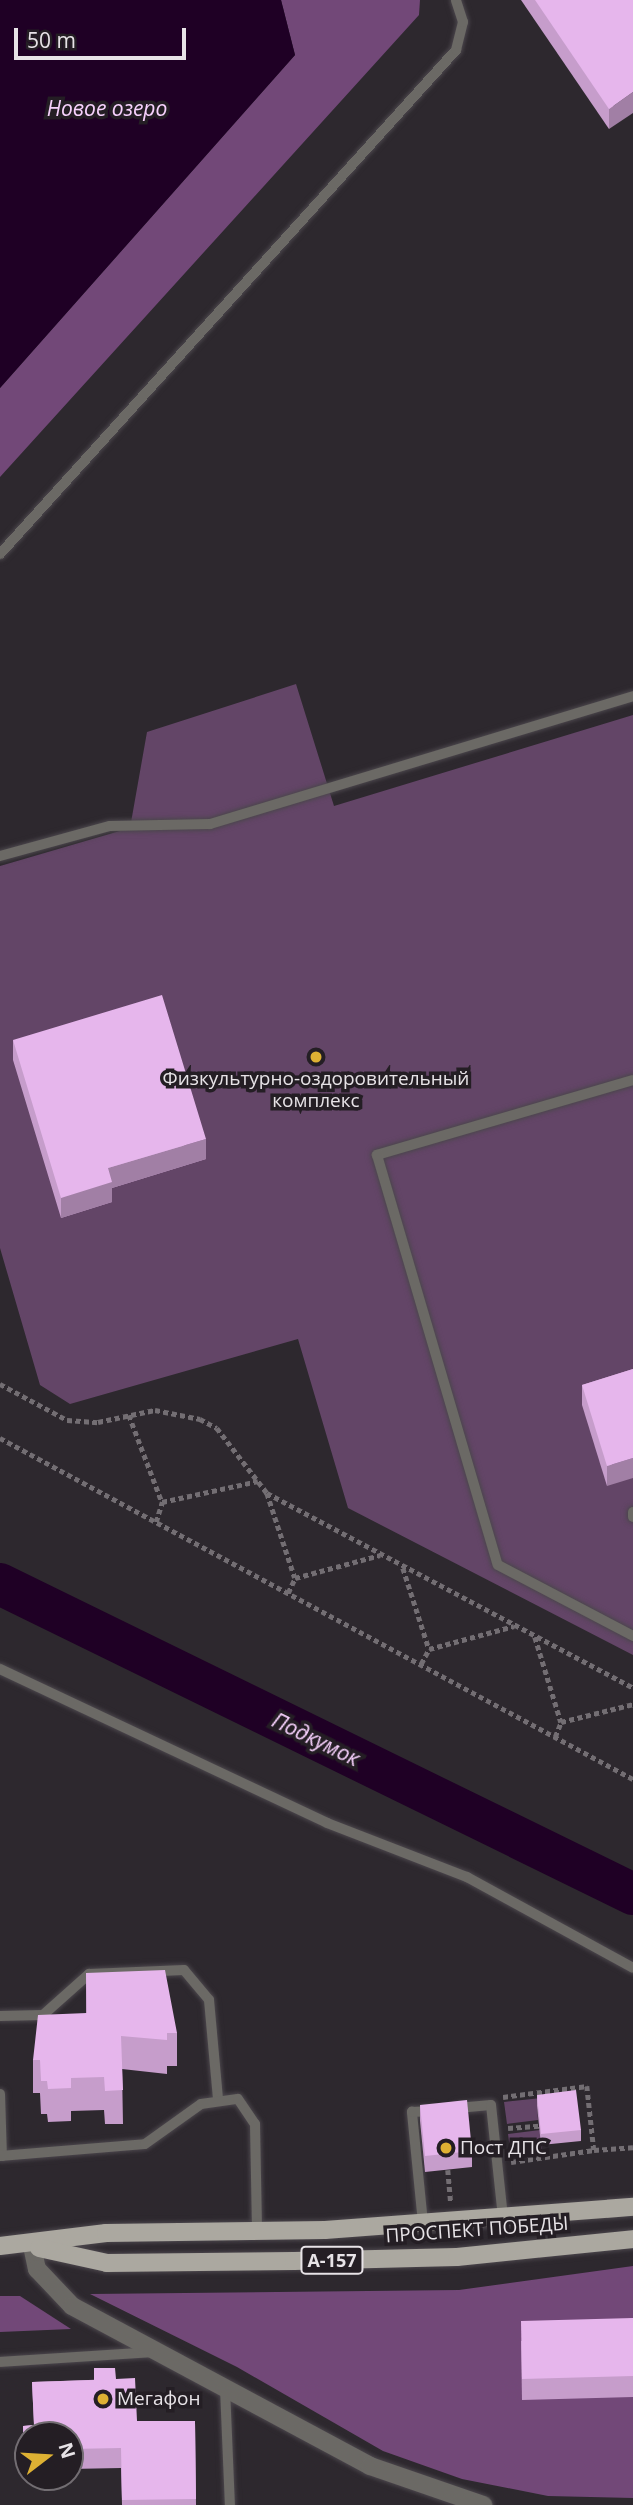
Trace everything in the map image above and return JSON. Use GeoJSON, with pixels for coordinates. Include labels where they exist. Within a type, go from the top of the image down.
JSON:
{"type":"FeatureCollection","features":[{"type":"Feature","properties":{"kind":"main road","name":"ПРОСПЕКТ ПОБЕДЫ"},"geometry":{"type":"LineString","coordinates":[[0,2246],[33,2246],[106,2232],[257,2231],[423,2223],[633,2207]]}},
{"type":"Feature","properties":{"kind":"main road","name":"ПРОСПЕКТ ПОБЕДЫ"},"geometry":{"type":"LineString","coordinates":[[33,2246],[107,2263],[457,2257],[633,2239]]}},
{"type":"Feature","properties":{"kind":"street"},"geometry":{"type":"LineString","coordinates":[[33,2246],[37,2269],[51,2290],[157,2351],[370,2466],[483,2505]]}},
{"type":"Feature","properties":{"kind":"lane"},"geometry":{"type":"LineString","coordinates":[[0,555],[456,50],[463,22],[456,0]]}},
{"type":"Feature","properties":{"kind":"lane"},"geometry":{"type":"LineString","coordinates":[[0,856],[110,826],[210,824],[633,696]]}},
{"type":"Feature","properties":{"kind":"lane"},"geometry":{"type":"LineString","coordinates":[[633,1080],[377,1155],[498,1565],[633,1636]]}},
{"type":"Feature","properties":{"kind":"lane"},"geometry":{"type":"LineString","coordinates":[[0,1669],[327,1823],[467,1877],[633,1968]]}},
{"type":"Feature","properties":{"kind":"lane"},"geometry":{"type":"LineString","coordinates":[[0,2016],[43,2015],[89,1974],[184,1970],[209,2000],[218,2098]]}},
{"type":"Feature","properties":{"kind":"lane"},"geometry":{"type":"LineString","coordinates":[[0,2094],[1,2156],[145,2144],[218,2098],[238,2099],[255,2124],[257,2231]]}},
{"type":"Feature","properties":{"kind":"lane"},"geometry":{"type":"LineString","coordinates":[[423,2223],[412,2112],[491,2105],[503,2217]]}},
{"type":"Feature","properties":{"kind":"lane"},"geometry":{"type":"LineString","coordinates":[[0,2362],[157,2351]]}},
{"type":"Feature","properties":{"kind":"lane"},"geometry":{"type":"LineString","coordinates":[[225,2388],[230,2505]]}},
{"type":"Feature","properties":{"kind":"path"},"geometry":{"type":"LineString","coordinates":[[0,1384],[67,1420],[179,1412],[208,1423],[267,1493],[295,1578],[288,1593]]}},
{"type":"Feature","properties":{"kind":"path"},"geometry":{"type":"LineString","coordinates":[[130,1415],[162,1502],[156,1522]]}},
{"type":"Feature","properties":{"kind":"path"},"geometry":{"type":"LineString","coordinates":[[0,1438],[633,1779]]}},
{"type":"Feature","properties":{"kind":"path"},"geometry":{"type":"LineString","coordinates":[[162,1502],[258,1481]]}},
{"type":"Feature","properties":{"kind":"path"},"geometry":{"type":"LineString","coordinates":[[267,1493],[633,1688]]}},
{"type":"Feature","properties":{"kind":"path"},"geometry":{"type":"LineString","coordinates":[[295,1578],[381,1555]]}},
{"type":"Feature","properties":{"kind":"path"},"geometry":{"type":"LineString","coordinates":[[403,1567],[429,1649],[421,1664]]}},
{"type":"Feature","properties":{"kind":"path"},"geometry":{"type":"LineString","coordinates":[[429,1649],[515,1626]]}},
{"type":"Feature","properties":{"kind":"path"},"geometry":{"type":"LineString","coordinates":[[535,1637],[561,1722],[555,1737]]}},
{"type":"Feature","properties":{"kind":"path"},"geometry":{"type":"LineString","coordinates":[[561,1722],[633,1704]]}},
{"type":"Feature","properties":{"kind":"path"},"geometry":{"type":"LineString","coordinates":[[491,2105],[503,2096],[587,2087],[594,2150]]}},
{"type":"Feature","properties":{"kind":"path"},"geometry":{"type":"LineString","coordinates":[[508,2129],[539,2126]]}},
{"type":"Feature","properties":{"kind":"path"},"geometry":{"type":"LineString","coordinates":[[512,2162],[633,2147]]}},
{"type":"Feature","properties":{"kind":"shaded area"},"geometry":{"type":"Polygon","coordinates":[[[281,0],[420,0],[419,15],[0,477],[0,388],[295,55],[281,0]]]}},
{"type":"Feature","properties":{"kind":"shaded area","name":"Физкультурно-оздоровительный комплекс"},"geometry":{"type":"Polygon","coordinates":[[[296,684],[334,806],[633,715],[633,1655],[348,1508],[298,1339],[70,1404],[40,1385],[0,1248],[0,866],[130,828],[147,732],[296,684]]]}},
{"type":"Feature","properties":{"kind":"shaded area"},"geometry":{"type":"Polygon","coordinates":[[[551,2097],[537,2106],[538,2120],[507,2124],[504,2102],[551,2097]]]}},
{"type":"Feature","properties":{"kind":"shaded area"},"geometry":{"type":"Polygon","coordinates":[[[540,2130],[542,2152],[511,2156],[508,2134],[540,2130]]]}},
{"type":"Feature","properties":{"kind":"shaded area"},"geometry":{"type":"Polygon","coordinates":[[[633,2266],[633,2498],[548,2496],[462,2479],[383,2451],[237,2367],[90,2294],[459,2290],[633,2266]]]}},
{"type":"Feature","properties":{"kind":"shaded area"},"geometry":{"type":"Polygon","coordinates":[[[0,2296],[20,2296],[71,2329],[0,2332],[0,2296]]]}},
{"type":"Feature","properties":{"kind":"water","name":"Новое озеро"},"geometry":{"type":"Polygon","coordinates":[[[0,0],[281,0],[295,55],[0,388],[0,0]]]}},
{"type":"Feature","properties":{"kind":"building"},"geometry":{"type":"Polygon","coordinates":[[[535,0],[633,0],[633,92],[609,109],[535,0]]]}},
{"type":"Feature","properties":{"kind":"building"},"geometry":{"type":"Polygon","coordinates":[[[162,995],[206,1139],[108,1168],[112,1182],[61,1198],[13,1040],[162,995]]]}},
{"type":"Feature","properties":{"kind":"building"},"geometry":{"type":"Polygon","coordinates":[[[633,1369],[633,1458],[607,1466],[582,1385],[633,1369]]]}},
{"type":"Feature","properties":{"kind":"building"},"geometry":{"type":"Polygon","coordinates":[[[165,1970],[177,2033],[167,2033],[167,2040],[121,2036],[123,2090],[105,2091],[104,2077],[71,2078],[71,2088],[48,2089],[47,2081],[41,2081],[40,2060],[33,2060],[38,2015],[87,2013],[86,1973],[165,1970]]]}},
{"type":"Feature","properties":{"kind":"building"},"geometry":{"type":"Polygon","coordinates":[[[576,2090],[581,2130],[541,2134],[537,2095],[576,2090]]]}},
{"type":"Feature","properties":{"kind":"building","name":"Пост ДПС"},"geometry":{"type":"Polygon","coordinates":[[[467,2100],[472,2151],[425,2156],[420,2105],[467,2100]]]}},
{"type":"Feature","properties":{"kind":"building"},"geometry":{"type":"Polygon","coordinates":[[[633,2318],[633,2376],[522,2379],[521,2321],[633,2318]]]}},
{"type":"Feature","properties":{"kind":"building"},"geometry":{"type":"Polygon","coordinates":[[[94,2368],[115,2368],[116,2379],[135,2378],[137,2421],[195,2421],[196,2499],[122,2500],[121,2448],[84,2449],[84,2421],[34,2421],[32,2382],[94,2380],[94,2368]]]}},
{"type":"Feature","properties":{"kind":"waterway","name":"Подкумок"},"geometry":{"type":"LineString","coordinates":[[0,1584],[633,1894]]}},
{"type":"Feature","properties":{"kind":"place","name":"Физкультурно-оздоровительный комплекс"},"geometry":{"type":"Point","coordinates":[316,1057]}},
{"type":"Feature","properties":{"kind":"place","name":"Пост ДПС"},"geometry":{"type":"Point","coordinates":[446,2148]}},
{"type":"Feature","properties":{"kind":"place","name":"Мегафон"},"geometry":{"type":"Point","coordinates":[103,2399]}}]}
